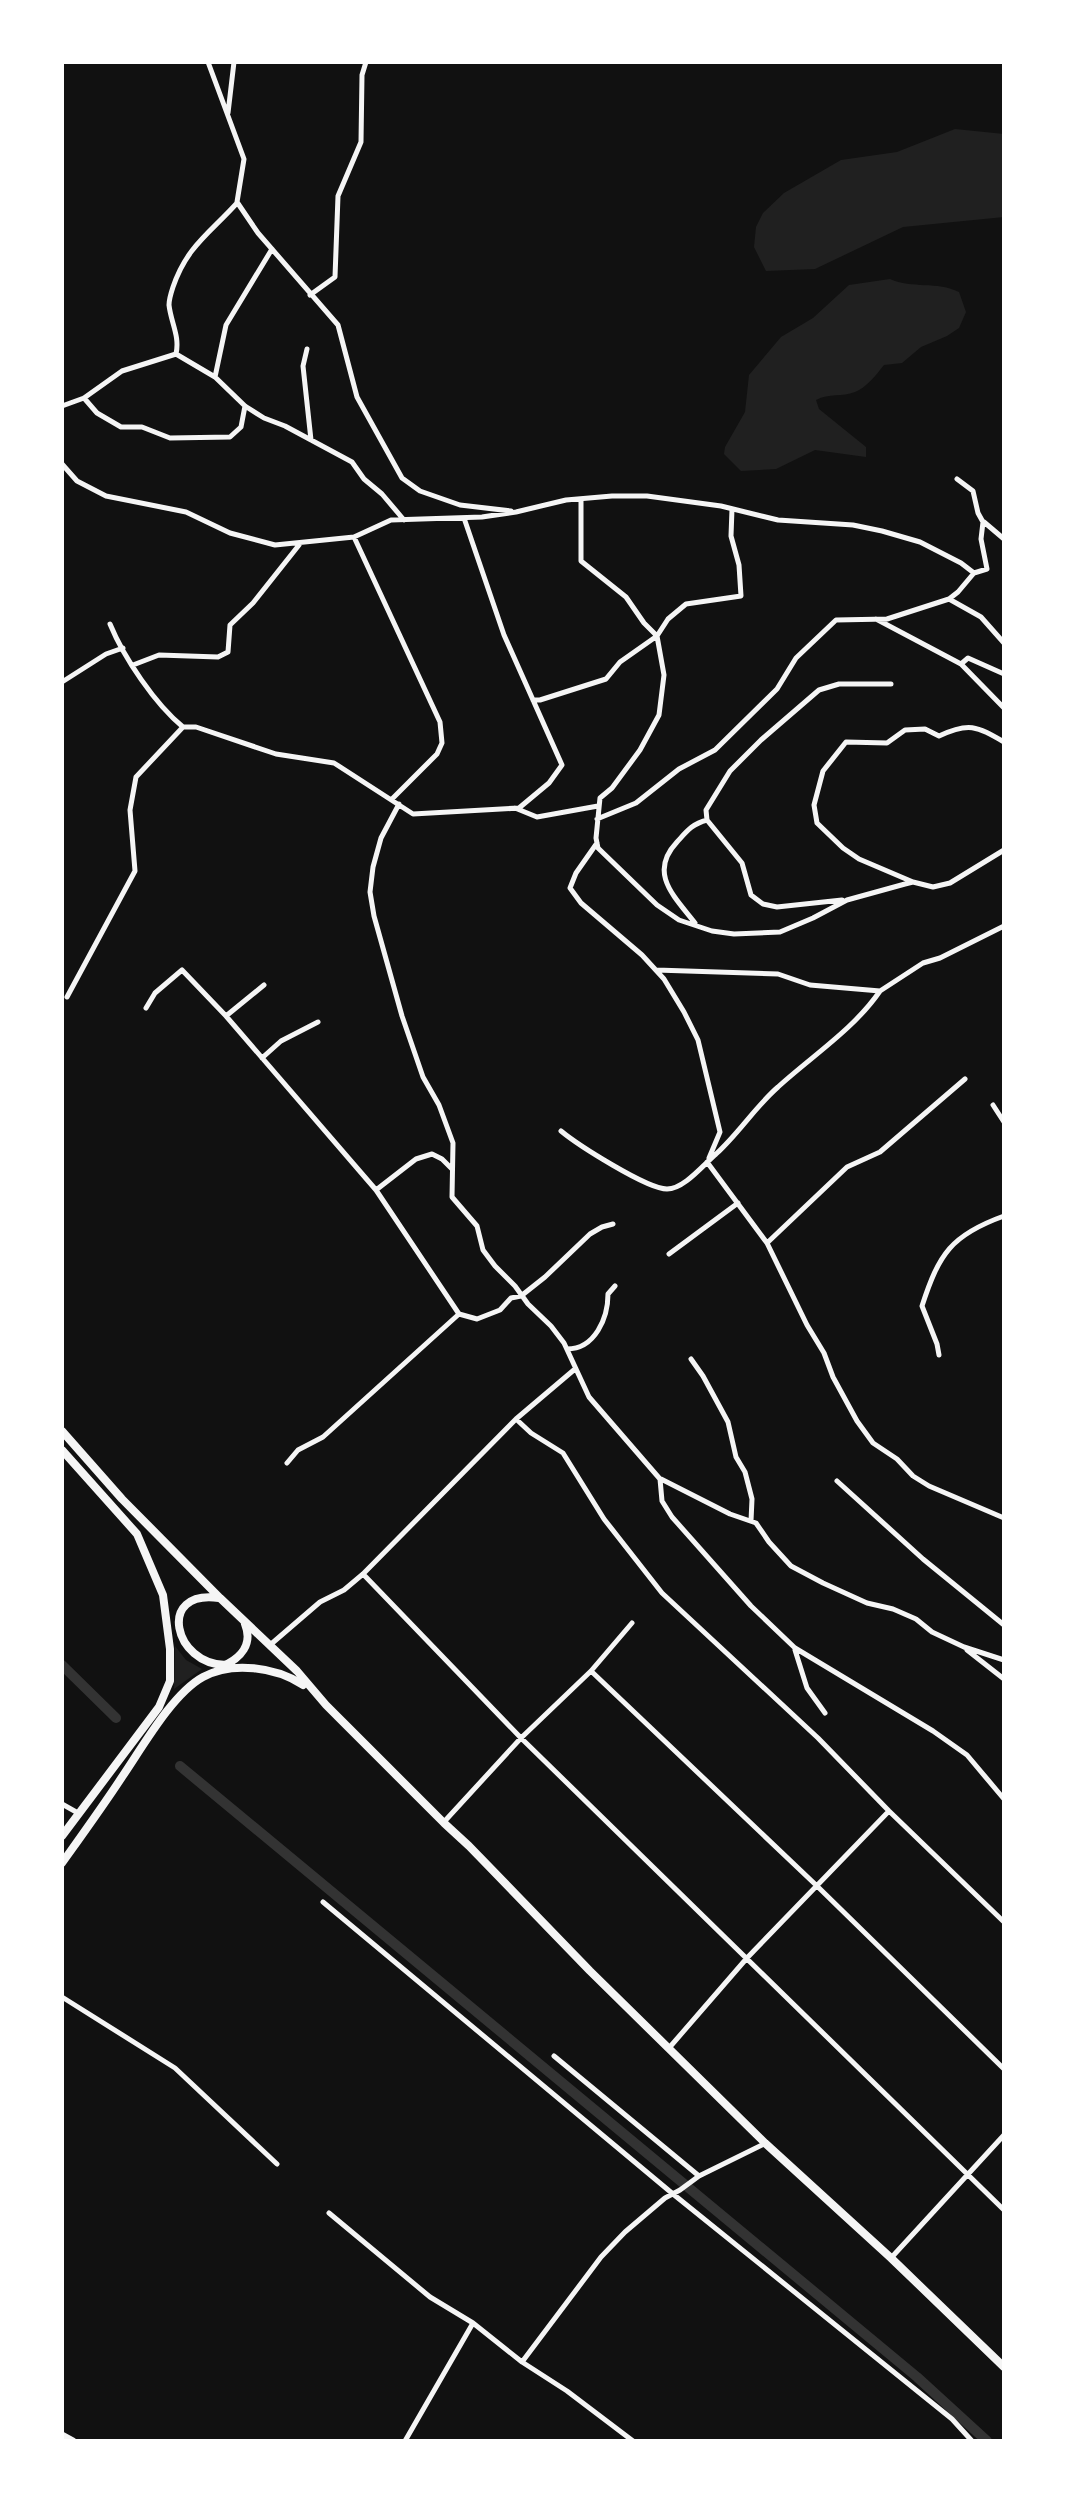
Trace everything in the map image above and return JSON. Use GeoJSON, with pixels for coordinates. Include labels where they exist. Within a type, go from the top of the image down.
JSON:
{"type":"FeatureCollection","features":[{"type":"Feature","properties":{"kind":"main road"},"geometry":{"type":"LineString","coordinates":[[62,1431],[122,1499],[590,1971],[765,2143],[1004,2369]]}},
{"type":"Feature","properties":{"kind":"main road"},"geometry":{"type":"LineString","coordinates":[[62,1450],[137,1534],[159,1580],[169,1636],[170,1681],[163,1700],[62,1836]]}},
{"type":"Feature","properties":{"kind":"main road"},"geometry":{"type":"LineString","coordinates":[[169,1636],[177,1630],[185,1606],[199,1598],[220,1598]]}},
{"type":"Feature","properties":{"kind":"main road"},"geometry":{"type":"LineString","coordinates":[[166,1615],[195,1654],[209,1663],[224,1668],[296,1675]]}},
{"type":"Feature","properties":{"kind":"main road"},"geometry":{"type":"LineString","coordinates":[[62,1863],[160,1721],[194,1683],[239,1657],[248,1639],[243,1619]]}},
{"type":"Feature","properties":{"kind":"main road"},"geometry":{"type":"LineString","coordinates":[[669,2049],[764,2144],[891,2259]]}},
{"type":"Feature","properties":{"kind":"main road"},"geometry":{"type":"LineString","coordinates":[[62,2435],[73,2441]]}},
{"type":"Feature","properties":{"kind":"street"},"geometry":{"type":"LineString","coordinates":[[176,354],[177,330],[169,302],[176,279],[187,254],[237,202],[244,159],[208,62]]}},
{"type":"Feature","properties":{"kind":"street"},"geometry":{"type":"LineString","coordinates":[[228,114],[234,62]]}},
{"type":"Feature","properties":{"kind":"street"},"geometry":{"type":"LineString","coordinates":[[310,295],[335,277],[338,196],[361,142],[362,75],[366,62]]}},
{"type":"Feature","properties":{"kind":"street"},"geometry":{"type":"LineString","coordinates":[[237,202],[258,233],[338,325],[357,397],[402,478],[420,491],[460,505],[516,512]]}},
{"type":"Feature","properties":{"kind":"street"},"geometry":{"type":"LineString","coordinates":[[215,377],[226,325],[272,249]]}},
{"type":"Feature","properties":{"kind":"street"},"geometry":{"type":"LineString","coordinates":[[307,349],[303,366],[311,441]]}},
{"type":"Feature","properties":{"kind":"street"},"geometry":{"type":"LineString","coordinates":[[62,406],[84,398],[122,371],[176,354],[215,377],[245,406],[264,418],[352,462],[364,479],[382,494],[404,520]]}},
{"type":"Feature","properties":{"kind":"street"},"geometry":{"type":"LineString","coordinates":[[84,398],[97,413],[121,427],[142,427],[170,438],[230,437],[241,427],[245,406]]}},
{"type":"Feature","properties":{"kind":"street"},"geometry":{"type":"LineString","coordinates":[[62,464],[77,481],[106,496],[186,512],[230,533],[275,545],[354,537],[391,520],[464,517],[516,512],[566,500],[647,496],[732,509],[778,520],[853,525],[882,531],[920,542],[974,573]]}},
{"type":"Feature","properties":{"kind":"street"},"geometry":{"type":"LineString","coordinates":[[957,479],[973,491],[983,522],[1004,539]]}},
{"type":"Feature","properties":{"kind":"street"},"geometry":{"type":"LineString","coordinates":[[581,499],[581,561],[626,597],[657,636],[664,675],[659,715],[640,750],[612,788],[600,798],[598,848],[657,905],[679,920],[712,931],[734,934],[780,932],[847,900]]}},
{"type":"Feature","properties":{"kind":"street"},"geometry":{"type":"LineString","coordinates":[[533,700],[606,679],[620,662],[657,636],[668,619],[686,604],[741,596],[739,565],[731,536],[732,509]]}},
{"type":"Feature","properties":{"kind":"street"},"geometry":{"type":"LineString","coordinates":[[110,624],[133,665],[170,716],[183,727],[196,727],[276,754],[334,763],[413,814],[519,808],[549,783],[562,765],[504,635],[464,517]]}},
{"type":"Feature","properties":{"kind":"street"},"geometry":{"type":"LineString","coordinates":[[597,819],[636,803],[679,769],[715,750],[777,689],[796,658],[836,620],[887,619],[949,599],[974,573],[987,569],[981,539],[983,522]]}},
{"type":"Feature","properties":{"kind":"street"},"geometry":{"type":"LineString","coordinates":[[354,537],[440,722],[442,743],[437,754],[392,799]]}},
{"type":"Feature","properties":{"kind":"street"},"geometry":{"type":"LineString","coordinates":[[133,665],[159,655],[218,657],[228,652],[230,625],[253,603],[299,544]]}},
{"type":"Feature","properties":{"kind":"street"},"geometry":{"type":"LineString","coordinates":[[949,599],[981,617],[1004,643]]}},
{"type":"Feature","properties":{"kind":"street"},"geometry":{"type":"LineString","coordinates":[[876,619],[961,664],[1004,708]]}},
{"type":"Feature","properties":{"kind":"street"},"geometry":{"type":"LineString","coordinates":[[62,682],[106,654],[123,648]]}},
{"type":"Feature","properties":{"kind":"street"},"geometry":{"type":"LineString","coordinates":[[961,664],[968,658],[1004,674]]}},
{"type":"Feature","properties":{"kind":"street"},"geometry":{"type":"LineString","coordinates":[[891,684],[839,684],[819,690],[730,771],[706,810],[707,820],[742,863],[751,895],[763,904],[777,907],[847,900],[913,882]]}},
{"type":"Feature","properties":{"kind":"street"},"geometry":{"type":"LineString","coordinates":[[1004,742],[979,728],[965,726],[939,736],[925,729],[905,730],[887,743],[846,742],[823,771],[814,805],[817,823],[843,848],[859,859],[913,882],[933,887],[950,883],[1004,850]]}},
{"type":"Feature","properties":{"kind":"street"},"geometry":{"type":"LineString","coordinates":[[67,997],[135,871],[130,810],[136,777],[183,727]]}},
{"type":"Feature","properties":{"kind":"street"},"geometry":{"type":"LineString","coordinates":[[399,804],[381,838],[373,867],[370,892],[374,916],[423,1077],[439,1105],[453,1143],[452,1197],[477,1226],[483,1250],[551,1326],[567,1349],[589,1397],[660,1479],[730,1514],[756,1523],[791,1566],[867,1603],[916,1619],[932,1632],[964,1647],[1004,1660]]}},
{"type":"Feature","properties":{"kind":"street"},"geometry":{"type":"LineString","coordinates":[[514,808],[537,817],[598,806]]}},
{"type":"Feature","properties":{"kind":"street"},"geometry":{"type":"LineString","coordinates":[[696,925],[672,894],[662,872],[666,854],[694,823],[707,820]]}},
{"type":"Feature","properties":{"kind":"street"},"geometry":{"type":"LineString","coordinates":[[597,843],[576,873],[570,888],[581,903],[642,955],[664,979],[698,1040],[720,1132],[707,1162]]}},
{"type":"Feature","properties":{"kind":"street"},"geometry":{"type":"LineString","coordinates":[[561,1131],[580,1147],[645,1183],[670,1189],[681,1185],[732,1140],[776,1088],[811,1061],[871,1004],[880,991],[923,963],[940,958],[1004,926]]}},
{"type":"Feature","properties":{"kind":"street"},"geometry":{"type":"LineString","coordinates":[[146,1008],[155,993],[182,970],[226,1016],[376,1190],[459,1314],[477,1319],[500,1310],[511,1298],[521,1296],[565,1260],[590,1234],[613,1224]]}},
{"type":"Feature","properties":{"kind":"street"},"geometry":{"type":"LineString","coordinates":[[656,970],[778,974],[810,985],[880,991]]}},
{"type":"Feature","properties":{"kind":"street"},"geometry":{"type":"LineString","coordinates":[[226,1016],[264,985]]}},
{"type":"Feature","properties":{"kind":"street"},"geometry":{"type":"LineString","coordinates":[[262,1058],[281,1041],[318,1022]]}},
{"type":"Feature","properties":{"kind":"street"},"geometry":{"type":"LineString","coordinates":[[767,1243],[847,1167],[880,1152],[965,1079]]}},
{"type":"Feature","properties":{"kind":"street"},"geometry":{"type":"LineString","coordinates":[[993,1105],[1004,1122]]}},
{"type":"Feature","properties":{"kind":"street"},"geometry":{"type":"LineString","coordinates":[[376,1190],[416,1159],[432,1154],[453,1170]]}},
{"type":"Feature","properties":{"kind":"street"},"geometry":{"type":"LineString","coordinates":[[707,1162],[767,1243],[824,1353],[833,1377],[873,1443],[929,1486],[1004,1518]]}},
{"type":"Feature","properties":{"kind":"street"},"geometry":{"type":"LineString","coordinates":[[669,1254],[738,1203]]}},
{"type":"Feature","properties":{"kind":"street"},"geometry":{"type":"LineString","coordinates":[[939,1355],[922,1306],[934,1273],[946,1249],[967,1233],[1004,1216]]}},
{"type":"Feature","properties":{"kind":"street"},"geometry":{"type":"LineString","coordinates":[[567,1349],[585,1345],[600,1328],[608,1311],[608,1294],[615,1286]]}},
{"type":"Feature","properties":{"kind":"street"},"geometry":{"type":"LineString","coordinates":[[287,1463],[298,1450],[323,1437],[459,1314]]}},
{"type":"Feature","properties":{"kind":"street"},"geometry":{"type":"LineString","coordinates":[[691,1359],[728,1422],[736,1457],[745,1472],[752,1499],[751,1521]]}},
{"type":"Feature","properties":{"kind":"street"},"geometry":{"type":"LineString","coordinates":[[270,1645],[320,1602],[344,1590],[363,1574],[516,1419],[575,1369]]}},
{"type":"Feature","properties":{"kind":"street"},"geometry":{"type":"LineString","coordinates":[[516,1419],[531,1433],[563,1453],[604,1519],[662,1593],[818,1738],[1004,1922]]}},
{"type":"Feature","properties":{"kind":"street"},"geometry":{"type":"LineString","coordinates":[[660,1479],[662,1501],[672,1517],[751,1606],[795,1648],[933,1731],[967,1755],[1004,1799]]}},
{"type":"Feature","properties":{"kind":"street"},"geometry":{"type":"LineString","coordinates":[[837,1481],[923,1559],[1004,1625]]}},
{"type":"Feature","properties":{"kind":"street"},"geometry":{"type":"LineString","coordinates":[[363,1574],[521,1738],[1004,2210]]}},
{"type":"Feature","properties":{"kind":"street"},"geometry":{"type":"LineString","coordinates":[[443,1824],[521,1738],[591,1671],[632,1623]]}},
{"type":"Feature","properties":{"kind":"street"},"geometry":{"type":"LineString","coordinates":[[964,1647],[1004,1679]]}},
{"type":"Feature","properties":{"kind":"street"},"geometry":{"type":"LineString","coordinates":[[795,1648],[807,1688],[825,1713]]}},
{"type":"Feature","properties":{"kind":"street"},"geometry":{"type":"LineString","coordinates":[[591,1671],[1004,2069]]}},
{"type":"Feature","properties":{"kind":"street"},"geometry":{"type":"LineString","coordinates":[[62,1804],[78,1813]]}},
{"type":"Feature","properties":{"kind":"street"},"geometry":{"type":"LineString","coordinates":[[669,2049],[747,1958],[889,1811]]}},
{"type":"Feature","properties":{"kind":"street"},"geometry":{"type":"LineString","coordinates":[[323,1902],[673,2194],[952,2419],[972,2441]]}},
{"type":"Feature","properties":{"kind":"street"},"geometry":{"type":"LineString","coordinates":[[62,1997],[175,2068],[277,2164]]}},
{"type":"Feature","properties":{"kind":"street"},"geometry":{"type":"LineString","coordinates":[[554,2056],[699,2176]]}},
{"type":"Feature","properties":{"kind":"street"},"geometry":{"type":"LineString","coordinates":[[891,2259],[1004,2135]]}},
{"type":"Feature","properties":{"kind":"street"},"geometry":{"type":"LineString","coordinates":[[522,2362],[601,2257],[634,2224],[665,2198],[699,2176],[764,2144]]}},
{"type":"Feature","properties":{"kind":"street"},"geometry":{"type":"LineString","coordinates":[[329,2213],[430,2297],[473,2323],[633,2441]]}},
{"type":"Feature","properties":{"kind":"street"},"geometry":{"type":"LineString","coordinates":[[405,2441],[473,2323]]}},
{"type":"Feature","properties":{"kind":"shaded area"},"geometry":{"type":"Polygon","coordinates":[[[955,129],[1004,134],[1004,217],[903,227],[815,269],[766,271],[754,247],[756,227],[763,213],[784,193],[841,160],[897,152],[955,129]]]}},
{"type":"Feature","properties":{"kind":"shaded area"},"geometry":{"type":"Polygon","coordinates":[[[890,279],[959,292],[966,312],[959,328],[921,347],[902,363],[884,365],[859,390],[816,400],[819,409],[866,447],[866,457],[815,450],[776,469],[741,471],[724,454],[745,412],[749,375],[781,337],[813,318],[849,285],[890,279]]]}},
{"type":"Feature","properties":{"kind":"shaded area"},"geometry":{"type":"Polygon","coordinates":[[[175,1646],[186,1660],[202,1669],[174,1689],[175,1646]]]}},
{"type":"Feature","properties":{"kind":"waterway"},"geometry":{"type":"LineString","coordinates":[[62,1665],[116,1718]]}},
{"type":"Feature","properties":{"kind":"waterway"},"geometry":{"type":"LineString","coordinates":[[180,1766],[917,2377],[987,2441]]}}]}
